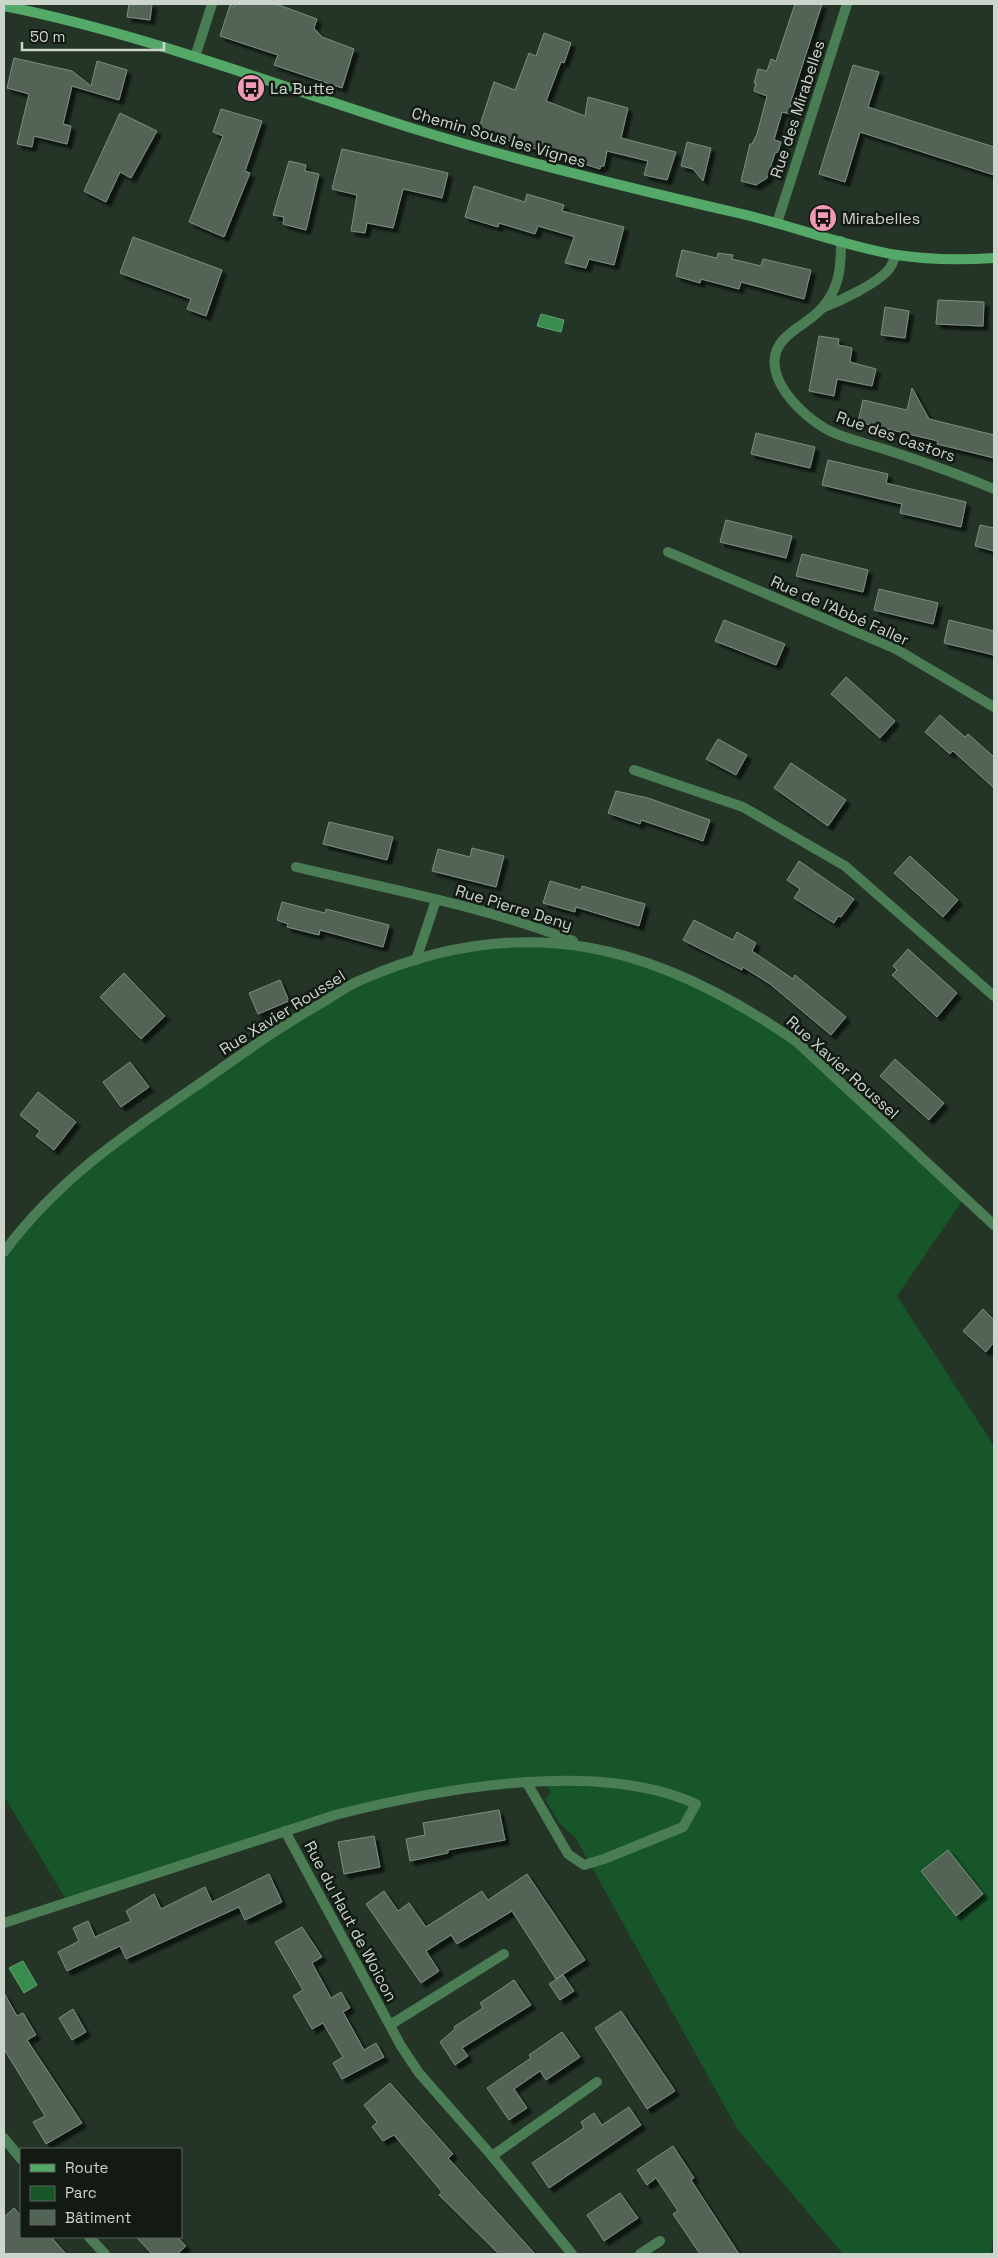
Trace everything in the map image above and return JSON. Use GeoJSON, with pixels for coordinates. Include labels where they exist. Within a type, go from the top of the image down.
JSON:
{"type":"FeatureCollection","features":[{"type":"Feature","properties":{"kind":"street"},"geometry":{"type":"LineString","coordinates":[[195,57],[212,4]]}},
{"type":"Feature","properties":{"kind":"street","name":"Rue des Mirabelles"},"geometry":{"type":"LineString","coordinates":[[777,223],[847,4]]}},
{"type":"Feature","properties":{"kind":"street","name":"Chemin Sous les Vignes"},"geometry":{"type":"LineString","coordinates":[[4,6],[55,16],[195,57],[422,131],[665,198],[777,223],[896,255],[960,260],[994,258]]}},
{"type":"Feature","properties":{"kind":"street","name":"Rue des Castors"},"geometry":{"type":"LineString","coordinates":[[841,241],[842,266],[838,283],[822,308],[783,340],[775,358],[777,376],[787,396],[805,414],[830,431],[956,473],[994,489]]}},
{"type":"Feature","properties":{"kind":"street","name":"Rue des Castors"},"geometry":{"type":"LineString","coordinates":[[822,308],[843,300],[877,278],[889,269],[896,255]]}},
{"type":"Feature","properties":{"kind":"street","name":"Rue de l'Abbé Faller"},"geometry":{"type":"LineString","coordinates":[[668,552],[896,649],[994,706]]}},
{"type":"Feature","properties":{"kind":"street"},"geometry":{"type":"LineString","coordinates":[[634,770],[743,807],[845,866],[994,996]]}},
{"type":"Feature","properties":{"kind":"street","name":"Rue Pierre Deny"},"geometry":{"type":"LineString","coordinates":[[296,868],[436,900],[535,926],[583,945]]}},
{"type":"Feature","properties":{"kind":"street","name":"Rue Pierre Deny"},"geometry":{"type":"LineString","coordinates":[[416,960],[436,900]]}},
{"type":"Feature","properties":{"kind":"street","name":"Rue Xavier Roussel"},"geometry":{"type":"LineString","coordinates":[[4,1252],[46,1202],[85,1166],[148,1119],[304,1012],[360,980],[454,949],[494,942],[538,941],[583,945],[654,964],[728,998],[761,1017],[797,1042],[994,1225]]}},
{"type":"Feature","properties":{"kind":"street"},"geometry":{"type":"LineString","coordinates":[[4,1922],[285,1831],[383,1803],[476,1787],[510,1783],[604,1782],[674,1794],[696,1804],[683,1827],[604,1860],[584,1865],[568,1854],[527,1783]]}},
{"type":"Feature","properties":{"kind":"street","name":"Rue du Haut de Woicon"},"geometry":{"type":"LineString","coordinates":[[285,1831],[390,2026],[419,2074],[492,2156],[572,2254]]}},
{"type":"Feature","properties":{"kind":"street","name":"Rue du Haut de Woicon"},"geometry":{"type":"LineString","coordinates":[[390,2026],[504,1954]]}},
{"type":"Feature","properties":{"kind":"street"},"geometry":{"type":"LineString","coordinates":[[492,2156],[597,2082]]}},
{"type":"Feature","properties":{"kind":"street"},"geometry":{"type":"LineString","coordinates":[[4,2138],[20,2158]]}},
{"type":"Feature","properties":{"kind":"street"},"geometry":{"type":"LineString","coordinates":[[90,2238],[104,2254]]}},
{"type":"Feature","properties":{"kind":"street"},"geometry":{"type":"LineString","coordinates":[[640,2254],[660,2241]]}},
{"type":"Feature","properties":{"kind":"green space"},"geometry":{"type":"Polygon","coordinates":[[[538,941],[654,964],[797,1042],[964,1198],[897,1296],[994,1446],[994,2230],[991,2254],[843,2254],[738,2130],[575,1837],[560,1824],[545,1799],[551,1793],[543,1779],[313,1817],[65,1898],[4,1796],[4,1252],[92,1159],[360,980],[454,949],[538,941]]]}},
{"type":"Feature","properties":{"kind":"shaded area"},"geometry":{"type":"Polygon","coordinates":[[[541,314],[564,320],[561,332],[537,326],[541,314]]]}},
{"type":"Feature","properties":{"kind":"shaded area"},"geometry":{"type":"Polygon","coordinates":[[[23,1961],[37,1985],[24,1993],[9,1968],[23,1961]]]}},
{"type":"Feature","properties":{"kind":"building"},"geometry":{"type":"Polygon","coordinates":[[[129,4],[152,4],[150,20],[127,17],[129,4]]]}},
{"type":"Feature","properties":{"kind":"building"},"geometry":{"type":"Polygon","coordinates":[[[235,4],[276,4],[317,19],[314,28],[322,37],[354,49],[342,88],[274,65],[278,55],[220,36],[230,5],[234,7],[235,4]]]}},
{"type":"Feature","properties":{"kind":"building"},"geometry":{"type":"Polygon","coordinates":[[[795,4],[822,4],[791,101],[790,114],[782,112],[774,140],[781,142],[778,152],[775,153],[767,178],[756,185],[741,181],[750,144],[752,144],[757,134],[767,96],[754,91],[756,83],[754,83],[758,69],[767,71],[771,59],[776,61],[795,4]]]}},
{"type":"Feature","properties":{"kind":"building"},"geometry":{"type":"Polygon","coordinates":[[[544,33],[571,43],[564,63],[561,62],[546,101],[585,116],[588,97],[628,108],[621,138],[676,152],[667,180],[644,175],[648,161],[607,151],[604,166],[601,166],[600,169],[478,131],[494,82],[515,90],[529,53],[536,56],[544,33]]]}},
{"type":"Feature","properties":{"kind":"building"},"geometry":{"type":"Polygon","coordinates":[[[14,58],[72,71],[91,86],[97,61],[127,70],[119,100],[72,86],[63,124],[71,126],[67,144],[34,136],[32,147],[17,144],[29,94],[7,88],[14,58]]]}},
{"type":"Feature","properties":{"kind":"building"},"geometry":{"type":"Polygon","coordinates":[[[853,65],[879,72],[868,107],[994,147],[994,175],[860,132],[845,182],[819,174],[853,65]]]}},
{"type":"Feature","properties":{"kind":"building"},"geometry":{"type":"Polygon","coordinates":[[[221,109],[262,121],[245,171],[250,173],[224,237],[189,222],[223,136],[213,132],[221,109]]]}},
{"type":"Feature","properties":{"kind":"building"},"geometry":{"type":"Polygon","coordinates":[[[120,113],[157,131],[131,178],[120,172],[106,202],[84,191],[120,113]]]}},
{"type":"Feature","properties":{"kind":"building"},"geometry":{"type":"Polygon","coordinates":[[[687,142],[711,148],[703,181],[693,169],[681,166],[687,142]]]}},
{"type":"Feature","properties":{"kind":"building"},"geometry":{"type":"Polygon","coordinates":[[[342,149],[448,173],[442,198],[403,189],[393,228],[367,223],[365,233],[351,231],[357,195],[332,189],[342,149]]]}},
{"type":"Feature","properties":{"kind":"building"},"geometry":{"type":"Polygon","coordinates":[[[289,161],[306,165],[305,171],[319,174],[306,230],[283,224],[284,217],[273,215],[289,161]]]}},
{"type":"Feature","properties":{"kind":"building"},"geometry":{"type":"Polygon","coordinates":[[[474,186],[525,202],[527,194],[564,205],[562,211],[624,227],[614,265],[589,259],[586,268],[565,263],[574,237],[572,236],[538,226],[535,234],[499,223],[498,227],[465,217],[474,186]]]}},
{"type":"Feature","properties":{"kind":"building"},"geometry":{"type":"Polygon","coordinates":[[[133,237],[222,270],[206,316],[187,309],[191,299],[120,273],[133,237]]]}},
{"type":"Feature","properties":{"kind":"building"},"geometry":{"type":"Polygon","coordinates":[[[682,250],[717,258],[718,253],[733,255],[732,259],[761,266],[763,259],[811,270],[804,299],[741,282],[739,289],[701,279],[700,283],[676,276],[682,250]]]}},
{"type":"Feature","properties":{"kind":"building"},"geometry":{"type":"Polygon","coordinates":[[[938,300],[984,302],[983,326],[936,324],[938,300]]]}},
{"type":"Feature","properties":{"kind":"building"},"geometry":{"type":"Polygon","coordinates":[[[885,307],[909,311],[905,338],[881,335],[885,307]]]}},
{"type":"Feature","properties":{"kind":"building"},"geometry":{"type":"Polygon","coordinates":[[[819,336],[839,339],[838,345],[852,348],[850,362],[876,369],[872,386],[837,379],[834,396],[809,391],[819,336]]]}},
{"type":"Feature","properties":{"kind":"building"},"geometry":{"type":"Polygon","coordinates":[[[912,388],[929,419],[994,435],[994,458],[937,444],[938,441],[858,422],[863,400],[907,410],[912,388]]]}},
{"type":"Feature","properties":{"kind":"building"},"geometry":{"type":"Polygon","coordinates":[[[756,433],[815,447],[810,468],[751,454],[756,433]]]}},
{"type":"Feature","properties":{"kind":"building"},"geometry":{"type":"Polygon","coordinates":[[[828,460],[888,474],[886,483],[966,502],[961,527],[900,513],[902,504],[822,485],[828,460]]]}},
{"type":"Feature","properties":{"kind":"building"},"geometry":{"type":"Polygon","coordinates":[[[726,520],[792,536],[786,558],[720,542],[726,520]]]}},
{"type":"Feature","properties":{"kind":"building"},"geometry":{"type":"Polygon","coordinates":[[[980,525],[994,528],[994,551],[975,546],[980,525]]]}},
{"type":"Feature","properties":{"kind":"building"},"geometry":{"type":"Polygon","coordinates":[[[802,554],[868,570],[863,592],[796,576],[802,554]]]}},
{"type":"Feature","properties":{"kind":"building"},"geometry":{"type":"Polygon","coordinates":[[[879,589],[938,603],[933,624],[874,610],[879,589]]]}},
{"type":"Feature","properties":{"kind":"building"},"geometry":{"type":"Polygon","coordinates":[[[724,620],[785,644],[776,665],[715,641],[724,620]]]}},
{"type":"Feature","properties":{"kind":"building"},"geometry":{"type":"Polygon","coordinates":[[[949,620],[994,631],[994,655],[944,643],[949,620]]]}},
{"type":"Feature","properties":{"kind":"building"},"geometry":{"type":"Polygon","coordinates":[[[846,677],[895,721],[880,738],[831,694],[846,677]]]}},
{"type":"Feature","properties":{"kind":"building"},"geometry":{"type":"Polygon","coordinates":[[[940,715],[965,737],[968,734],[994,757],[994,788],[953,751],[950,754],[925,732],[940,715]]]}},
{"type":"Feature","properties":{"kind":"building"},"geometry":{"type":"Polygon","coordinates":[[[718,739],[747,755],[736,775],[706,759],[718,739]]]}},
{"type":"Feature","properties":{"kind":"building"},"geometry":{"type":"Polygon","coordinates":[[[791,763],[846,800],[828,826],[774,788],[791,763]]]}},
{"type":"Feature","properties":{"kind":"building"},"geometry":{"type":"Polygon","coordinates":[[[616,791],[648,798],[710,820],[703,841],[641,820],[640,824],[608,813],[616,791]]]}},
{"type":"Feature","properties":{"kind":"building"},"geometry":{"type":"Polygon","coordinates":[[[329,822],[393,837],[387,860],[323,844],[329,822]]]}},
{"type":"Feature","properties":{"kind":"building"},"geometry":{"type":"Polygon","coordinates":[[[472,848],[504,856],[496,887],[432,871],[438,849],[470,857],[472,848]]]}},
{"type":"Feature","properties":{"kind":"building"},"geometry":{"type":"Polygon","coordinates":[[[910,856],[958,900],[943,917],[894,873],[910,856]]]}},
{"type":"Feature","properties":{"kind":"building"},"geometry":{"type":"Polygon","coordinates":[[[799,861],[854,899],[841,917],[838,916],[834,923],[794,898],[800,889],[787,880],[799,861]]]}},
{"type":"Feature","properties":{"kind":"building"},"geometry":{"type":"Polygon","coordinates":[[[550,881],[581,890],[582,886],[645,904],[639,926],[576,907],[575,912],[543,903],[550,881]]]}},
{"type":"Feature","properties":{"kind":"building"},"geometry":{"type":"Polygon","coordinates":[[[282,902],[325,913],[326,909],[389,925],[383,947],[320,930],[319,935],[287,927],[288,924],[277,920],[282,902]]]}},
{"type":"Feature","properties":{"kind":"building"},"geometry":{"type":"Polygon","coordinates":[[[694,920],[733,940],[737,932],[756,943],[752,951],[793,979],[795,975],[846,1017],[831,1035],[770,984],[743,967],[742,970],[683,940],[694,920]]]}},
{"type":"Feature","properties":{"kind":"building"},"geometry":{"type":"Polygon","coordinates":[[[908,949],[957,993],[937,1017],[892,975],[897,970],[893,966],[908,949]]]}},
{"type":"Feature","properties":{"kind":"building"},"geometry":{"type":"Polygon","coordinates":[[[124,973],[165,1016],[141,1039],[100,997],[124,973]]]}},
{"type":"Feature","properties":{"kind":"building"},"geometry":{"type":"Polygon","coordinates":[[[280,980],[289,1001],[258,1014],[249,993],[280,980]]]}},
{"type":"Feature","properties":{"kind":"building"},"geometry":{"type":"Polygon","coordinates":[[[895,1059],[944,1103],[929,1120],[880,1076],[895,1059]]]}},
{"type":"Feature","properties":{"kind":"building"},"geometry":{"type":"Polygon","coordinates":[[[130,1062],[149,1087],[121,1107],[103,1082],[130,1062]]]}},
{"type":"Feature","properties":{"kind":"building"},"geometry":{"type":"Polygon","coordinates":[[[38,1092],[76,1122],[54,1150],[36,1136],[40,1131],[20,1115],[38,1092]]]}},
{"type":"Feature","properties":{"kind":"building"},"geometry":{"type":"Polygon","coordinates":[[[983,1309],[994,1320],[994,1342],[986,1352],[963,1331],[983,1309]]]}},
{"type":"Feature","properties":{"kind":"building"},"geometry":{"type":"Polygon","coordinates":[[[499,1810],[505,1840],[448,1850],[448,1853],[410,1861],[406,1839],[425,1835],[423,1823],[499,1810]]]}},
{"type":"Feature","properties":{"kind":"building"},"geometry":{"type":"Polygon","coordinates":[[[374,1836],[380,1867],[344,1874],[338,1842],[374,1836]]]}},
{"type":"Feature","properties":{"kind":"building"},"geometry":{"type":"Polygon","coordinates":[[[948,1850],[983,1894],[956,1916],[921,1871],[948,1850]]]}},
{"type":"Feature","properties":{"kind":"building"},"geometry":{"type":"Polygon","coordinates":[[[269,1874],[282,1902],[245,1920],[239,1907],[126,1959],[120,1946],[67,1971],[58,1952],[79,1941],[73,1928],[88,1921],[95,1937],[131,1921],[126,1911],[154,1894],[161,1909],[205,1887],[212,1902],[269,1874]]]}},
{"type":"Feature","properties":{"kind":"building"},"geometry":{"type":"Polygon","coordinates":[[[527,1874],[585,1960],[556,1979],[512,1911],[457,1944],[451,1935],[426,1951],[439,1971],[421,1983],[366,1904],[384,1891],[398,1911],[409,1903],[426,1927],[482,1891],[488,1900],[527,1874]]]}},
{"type":"Feature","properties":{"kind":"building"},"geometry":{"type":"Polygon","coordinates":[[[302,1927],[322,1957],[312,1963],[331,1998],[341,1992],[350,2008],[343,2012],[364,2050],[376,2043],[384,2057],[342,2079],[333,2063],[343,2057],[323,2023],[312,2029],[293,1996],[303,1990],[275,1942],[302,1927]]]}},
{"type":"Feature","properties":{"kind":"building"},"geometry":{"type":"Polygon","coordinates":[[[563,1975],[574,1991],[560,2000],[549,1984],[563,1975]]]}},
{"type":"Feature","properties":{"kind":"building"},"geometry":{"type":"Polygon","coordinates":[[[514,1980],[531,2005],[462,2048],[468,2056],[455,2065],[440,2042],[455,2029],[454,2027],[483,2008],[480,2003],[514,1980]]]}},
{"type":"Feature","properties":{"kind":"building"},"geometry":{"type":"Polygon","coordinates":[[[4,1993],[17,2016],[23,2013],[36,2035],[27,2040],[82,2123],[46,2144],[33,2122],[45,2116],[4,2049],[4,1993]]]}},
{"type":"Feature","properties":{"kind":"building"},"geometry":{"type":"Polygon","coordinates":[[[73,2009],[86,2032],[72,2040],[59,2018],[73,2009]]]}},
{"type":"Feature","properties":{"kind":"building"},"geometry":{"type":"Polygon","coordinates":[[[621,2011],[675,2091],[647,2109],[595,2028],[621,2011]]]}},
{"type":"Feature","properties":{"kind":"building"},"geometry":{"type":"Polygon","coordinates":[[[562,2032],[580,2057],[546,2080],[540,2071],[514,2089],[527,2108],[509,2120],[487,2088],[531,2058],[529,2055],[562,2032]]]}},
{"type":"Feature","properties":{"kind":"building"},"geometry":{"type":"Polygon","coordinates":[[[390,2083],[453,2154],[448,2158],[535,2254],[499,2254],[439,2195],[442,2192],[394,2135],[383,2141],[372,2127],[377,2122],[364,2105],[390,2083]]]}},
{"type":"Feature","properties":{"kind":"building"},"geometry":{"type":"Polygon","coordinates":[[[629,2107],[641,2125],[549,2188],[532,2163],[584,2128],[581,2122],[594,2113],[602,2125],[629,2107]]]}},
{"type":"Feature","properties":{"kind":"building"},"geometry":{"type":"Polygon","coordinates":[[[673,2146],[694,2178],[691,2180],[739,2254],[700,2254],[673,2214],[678,2211],[656,2178],[647,2185],[637,2170],[673,2146]]]}},
{"type":"Feature","properties":{"kind":"building"},"geometry":{"type":"Polygon","coordinates":[[[620,2193],[638,2218],[604,2241],[587,2215],[620,2193]]]}},
{"type":"Feature","properties":{"kind":"building"},"geometry":{"type":"Polygon","coordinates":[[[14,2208],[20,2215],[20,2238],[52,2238],[66,2254],[4,2254],[4,2217],[14,2208]]]}},
{"type":"Feature","properties":{"kind":"building"},"geometry":{"type":"Polygon","coordinates":[[[137,2238],[178,2238],[186,2246],[177,2254],[152,2254],[137,2238]]]}},
{"type":"Feature","properties":{"kind":"place","name":"La Butte"},"geometry":{"type":"Point","coordinates":[251,88]}},
{"type":"Feature","properties":{"kind":"place","name":"Mirabelles"},"geometry":{"type":"Point","coordinates":[823,218]}}]}
